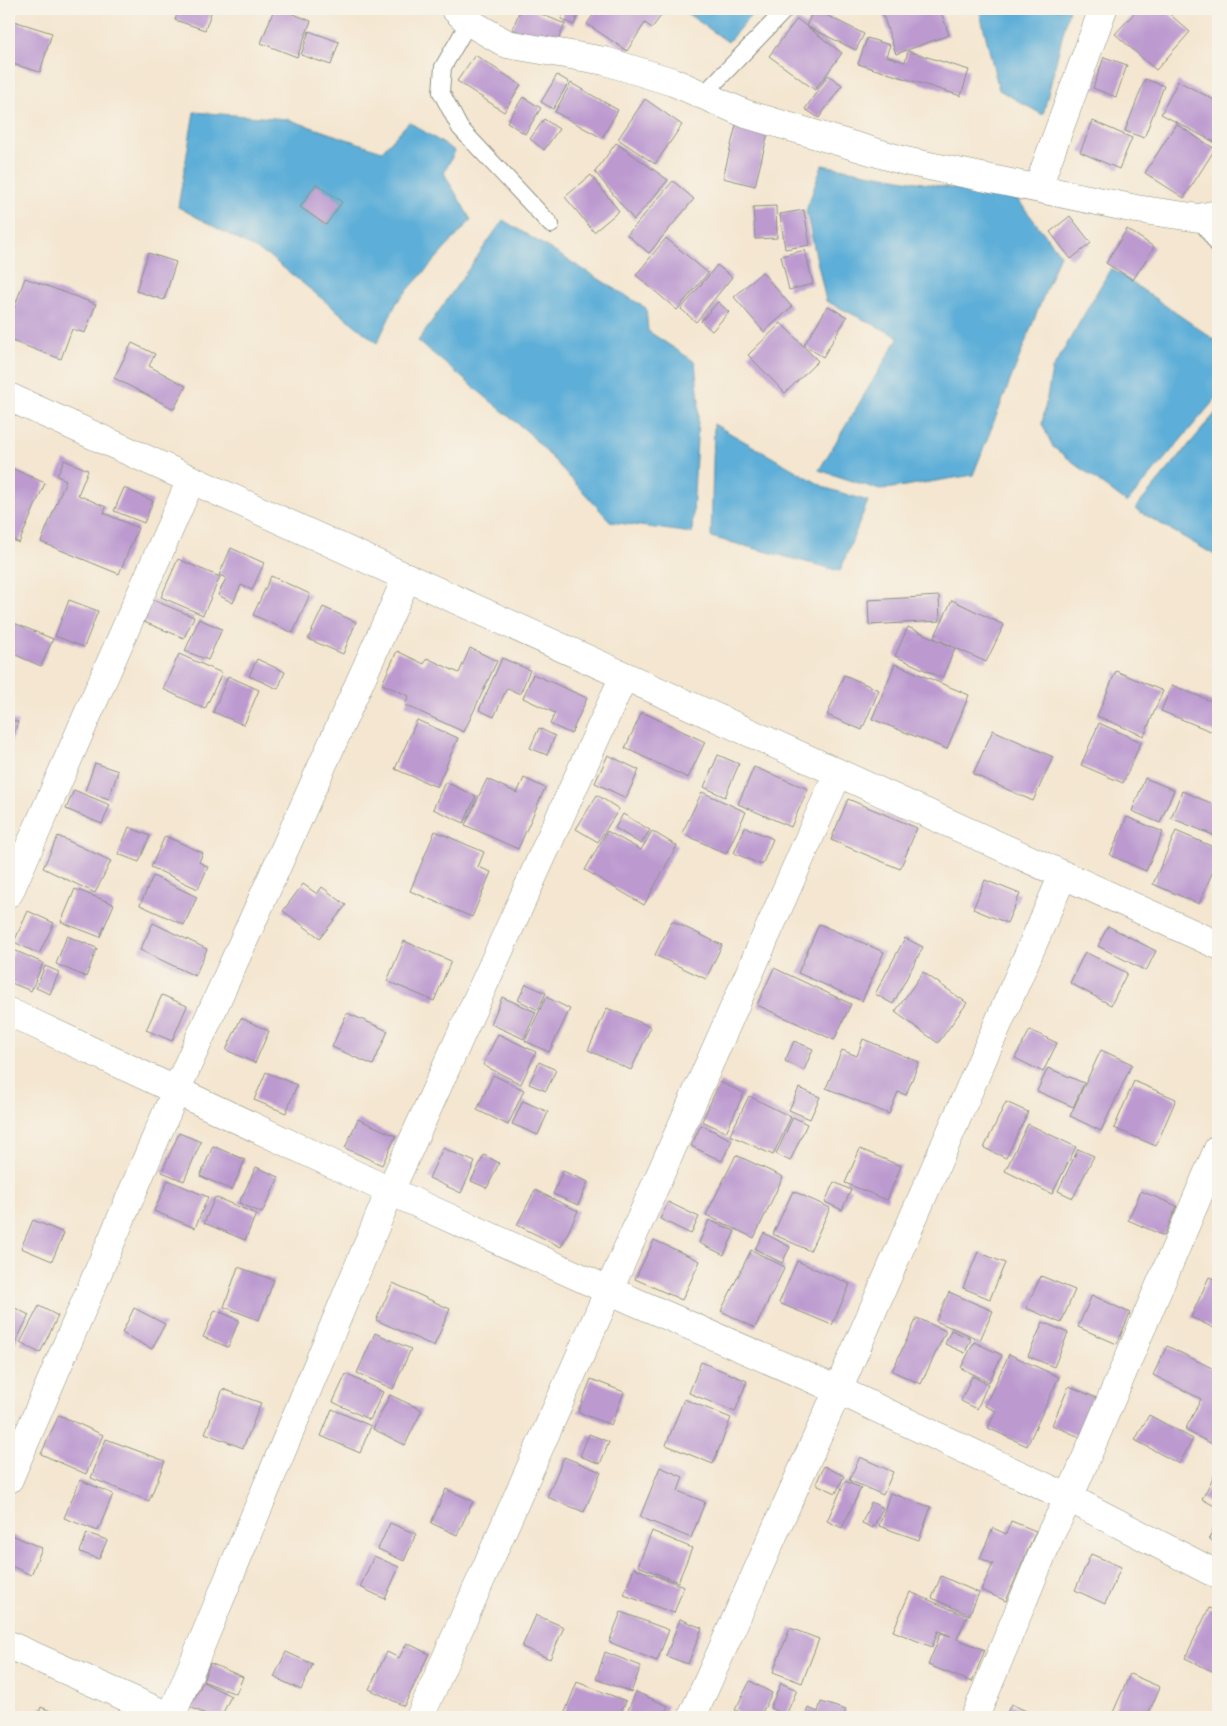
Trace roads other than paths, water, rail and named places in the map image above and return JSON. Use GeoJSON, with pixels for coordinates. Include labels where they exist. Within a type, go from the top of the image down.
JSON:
{"type":"FeatureCollection","features":[{"type":"Feature","properties":{"kind":"street"},"geometry":{"type":"LineString","coordinates":[[1038,187],[1103,9]]}},
{"type":"Feature","properties":{"kind":"street"},"geometry":{"type":"LineString","coordinates":[[462,15],[507,44],[604,61],[673,82],[746,114],[905,162],[1038,187],[1136,209],[1208,216]]}},
{"type":"Feature","properties":{"kind":"street"},"geometry":{"type":"LineString","coordinates":[[9,397],[1218,945]]}},
{"type":"Feature","properties":{"kind":"street"},"geometry":{"type":"LineString","coordinates":[[9,893],[190,480]]}},
{"type":"Feature","properties":{"kind":"street"},"geometry":{"type":"LineString","coordinates":[[9,1479],[176,1091],[407,577]]}},
{"type":"Feature","properties":{"kind":"street"},"geometry":{"type":"LineString","coordinates":[[9,1645],[171,1717],[390,1191],[624,676]]}},
{"type":"Feature","properties":{"kind":"street"},"geometry":{"type":"LineString","coordinates":[[420,1717],[838,773]]}},
{"type":"Feature","properties":{"kind":"street"},"geometry":{"type":"LineString","coordinates":[[692,1717],[838,1390],[1063,875]]}},
{"type":"Feature","properties":{"kind":"street"},"geometry":{"type":"LineString","coordinates":[[9,1012],[390,1191],[608,1290],[838,1390],[1069,1498],[1218,1575]]}},
{"type":"Feature","properties":{"kind":"street"},"geometry":{"type":"LineString","coordinates":[[975,1717],[1051,1533],[1069,1498],[1218,1149]]}},
{"type":"Feature","properties":{"kind":"lane"},"geometry":{"type":"LineString","coordinates":[[703,95],[786,9]]}},
{"type":"Feature","properties":{"kind":"lane"},"geometry":{"type":"LineString","coordinates":[[462,15],[444,67],[441,92],[460,128],[551,225]]}},
{"type":"Feature","properties":{"kind":"lane"},"geometry":{"type":"LineString","coordinates":[[1208,216],[1218,245]]}},
{"type":"Feature","properties":{"kind":"water"},"geometry":{"type":"Polygon","coordinates":[[[681,9],[753,9],[753,13],[728,42],[681,9]]]}},
{"type":"Feature","properties":{"kind":"water"},"geometry":{"type":"Polygon","coordinates":[[[979,9],[1069,9],[1043,115],[999,90],[979,9]]]}},
{"type":"Feature","properties":{"kind":"water"},"geometry":{"type":"Polygon","coordinates":[[[194,112],[287,119],[382,151],[409,122],[455,151],[444,173],[471,220],[397,302],[377,343],[270,257],[178,207],[194,112]],[[316,184],[300,207],[326,225],[342,202],[316,184]]]}},
{"type":"Feature","properties":{"kind":"water"},"geometry":{"type":"Polygon","coordinates":[[[822,165],[1018,200],[1060,254],[973,475],[880,490],[819,470],[899,337],[826,301],[806,211],[822,165]]]}},
{"type":"Feature","properties":{"kind":"water"},"geometry":{"type":"Polygon","coordinates":[[[503,220],[646,308],[648,331],[695,362],[699,400],[692,533],[611,522],[529,433],[418,341],[503,220]]]}},
{"type":"Feature","properties":{"kind":"water"},"geometry":{"type":"Polygon","coordinates":[[[1111,268],[1218,342],[1218,396],[1127,503],[1053,447],[1042,424],[1052,370],[1111,268]]]}},
{"type":"Feature","properties":{"kind":"water"},"geometry":{"type":"Polygon","coordinates":[[[1218,410],[1218,557],[1135,509],[1218,410]]]}},
{"type":"Feature","properties":{"kind":"water"},"geometry":{"type":"Polygon","coordinates":[[[714,424],[826,488],[868,501],[840,571],[711,537],[714,424]]]}}]}
